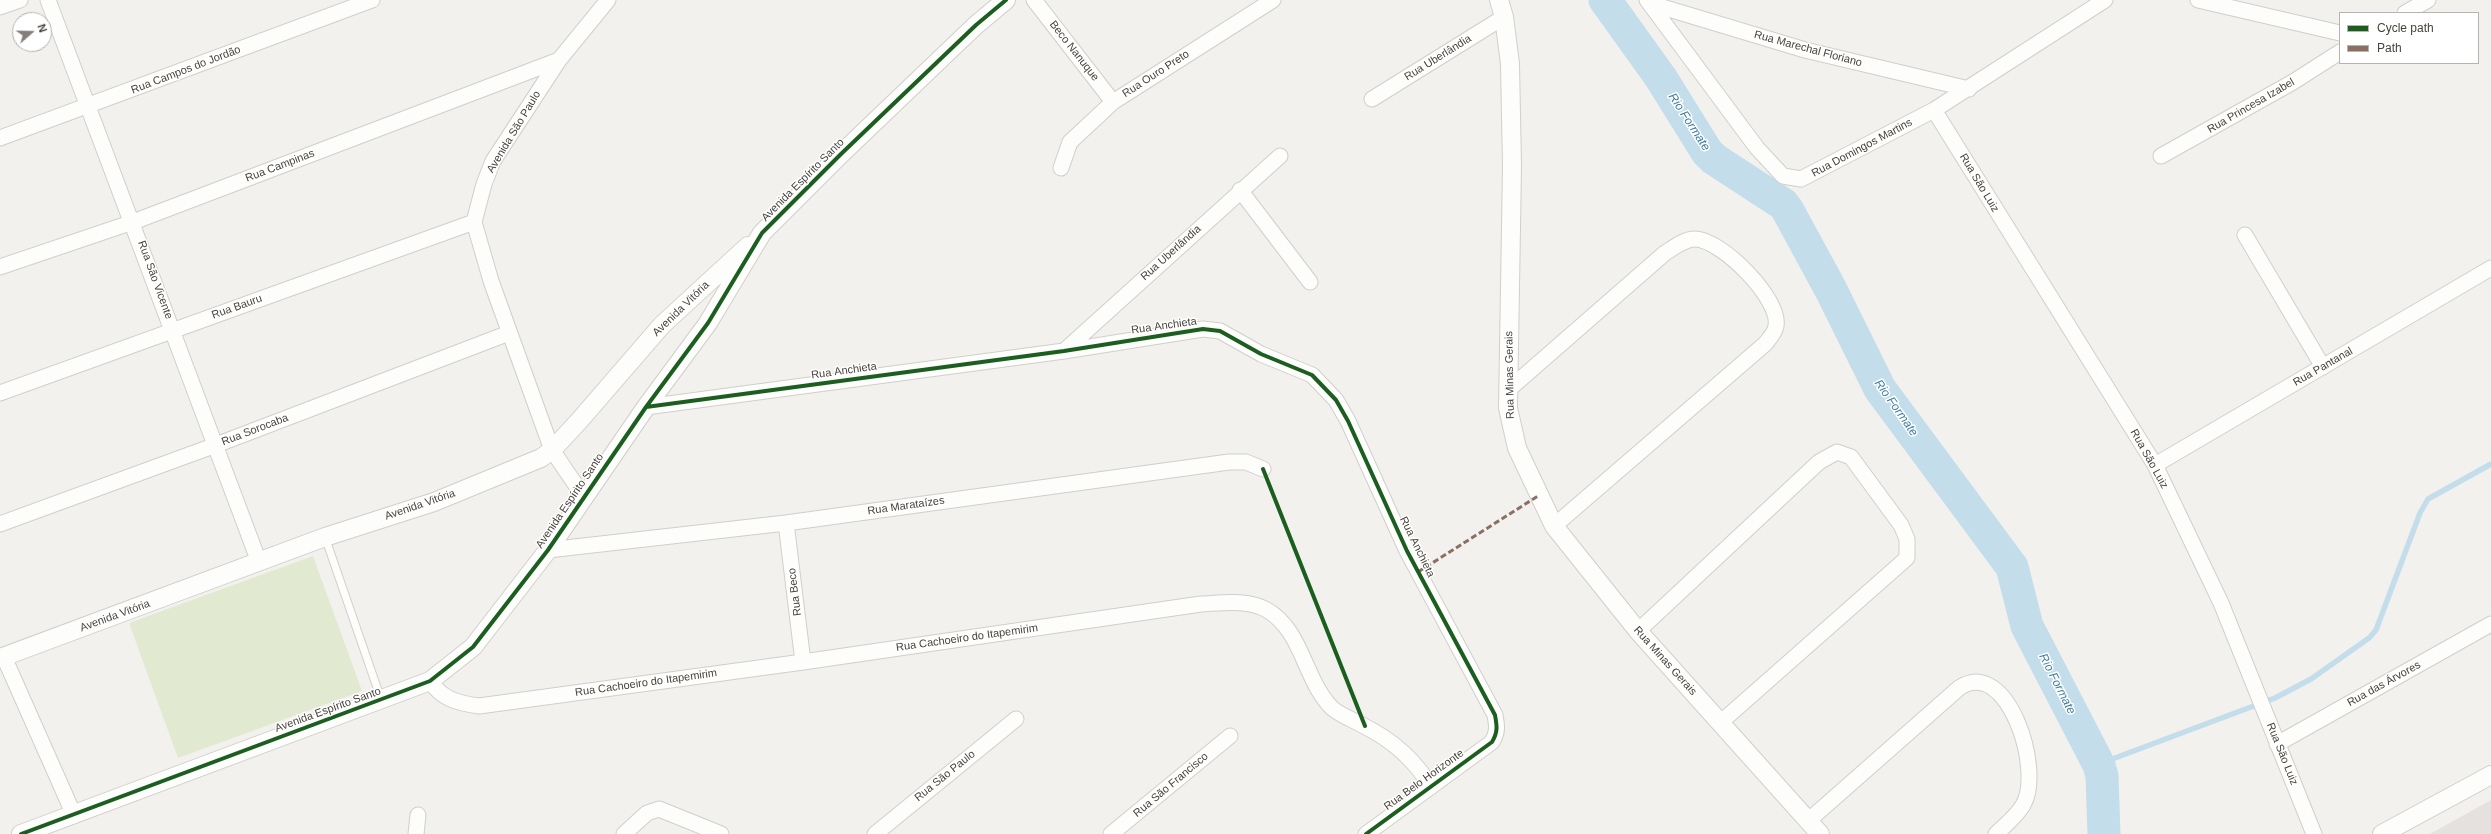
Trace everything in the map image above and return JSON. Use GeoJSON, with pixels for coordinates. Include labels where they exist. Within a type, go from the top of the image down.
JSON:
{"type":"FeatureCollection","features":[{"type":"Feature","properties":{"kind":"street"},"geometry":{"type":"LineString","coordinates":[[0,7],[20,0]]}},
{"type":"Feature","properties":{"kind":"street","name":"Rua São Vicente"},"geometry":{"type":"LineString","coordinates":[[48,0],[90,106],[259,562]]}},
{"type":"Feature","properties":{"kind":"street","name":"Rua Campos do Jordão"},"geometry":{"type":"LineString","coordinates":[[0,138],[90,106],[372,0]]}},
{"type":"Feature","properties":{"kind":"street","name":"Avenida São Paulo"},"geometry":{"type":"LineString","coordinates":[[474,222],[484,184],[493,161],[559,60],[608,0]]}},
{"type":"Feature","properties":{"kind":"street","name":"Avenida Espírito Santo"},"geometry":{"type":"LineString","coordinates":[[21,834],[430,681],[473,647],[548,550],[646,407],[708,323],[762,233],[841,154],[976,25],[1006,0]]}},
{"type":"Feature","properties":{"kind":"street","name":"Beco Nanuque"},"geometry":{"type":"LineString","coordinates":[[1034,0],[1113,102]]}},
{"type":"Feature","properties":{"kind":"street","name":"Rua Ouro Preto"},"geometry":{"type":"LineString","coordinates":[[1061,168],[1070,142],[1113,102],[1273,0]]}},
{"type":"Feature","properties":{"kind":"street","name":"Rua Minas Gerais"},"geometry":{"type":"LineString","coordinates":[[1499,0],[1504,17],[1510,64],[1512,166],[1508,408],[1517,448],[1554,526],[1638,631],[1814,828]]}},
{"type":"Feature","properties":{"kind":"street","name":"Rua Domingos Martins"},"geometry":{"type":"LineString","coordinates":[[1648,1],[1757,148],[1783,176],[1791,179],[1809,177],[1934,110],[1969,89],[2105,0]]}},
{"type":"Feature","properties":{"kind":"street"},"geometry":{"type":"LineString","coordinates":[[2198,0],[2339,33]]}},
{"type":"Feature","properties":{"kind":"street"},"geometry":{"type":"LineString","coordinates":[[2407,12],[2428,0]]}},
{"type":"Feature","properties":{"kind":"street","name":"Rua Marechal Floriano"},"geometry":{"type":"LineString","coordinates":[[1648,1],[1806,50],[1969,89]]}},
{"type":"Feature","properties":{"kind":"street","name":"Rua Uberlândia"},"geometry":{"type":"LineString","coordinates":[[1372,99],[1504,17]]}},
{"type":"Feature","properties":{"kind":"street","name":"Rua Princesa Izabel"},"geometry":{"type":"LineString","coordinates":[[2161,156],[2293,82],[2339,53]]}},
{"type":"Feature","properties":{"kind":"street","name":"Rua Campinas"},"geometry":{"type":"LineString","coordinates":[[0,267],[133,222],[559,60]]}},
{"type":"Feature","properties":{"kind":"street","name":"Rua São Luiz"},"geometry":{"type":"LineString","coordinates":[[1934,110],[2155,465],[2221,603],[2314,834]]}},
{"type":"Feature","properties":{"kind":"street","name":"Rua Uberlândia"},"geometry":{"type":"LineString","coordinates":[[1064,351],[1240,190],[1280,156]]}},
{"type":"Feature","properties":{"kind":"street"},"geometry":{"type":"LineString","coordinates":[[1240,190],[1310,282]]}},
{"type":"Feature","properties":{"kind":"street"},"geometry":{"type":"LineString","coordinates":[[474,222],[491,282],[509,333]]}},
{"type":"Feature","properties":{"kind":"street","name":"Rua Bauru"},"geometry":{"type":"LineString","coordinates":[[0,393],[474,222]]}},
{"type":"Feature","properties":{"kind":"street","name":"Avenida Vitória"},"geometry":{"type":"LineString","coordinates":[[2,658],[324,537],[434,502],[526,465],[552,450],[681,306],[762,233]]}},
{"type":"Feature","properties":{"kind":"street"},"geometry":{"type":"LineString","coordinates":[[2246,236],[2323,367]]}},
{"type":"Feature","properties":{"kind":"street"},"geometry":{"type":"LineString","coordinates":[[1508,390],[1665,253],[1678,244],[1695,239],[1727,252],[1761,289],[1774,309],[1776,326],[1765,344],[1554,526]]}},
{"type":"Feature","properties":{"kind":"street","name":"Rua Pantanal"},"geometry":{"type":"LineString","coordinates":[[2155,465],[2491,268]]}},
{"type":"Feature","properties":{"kind":"street"},"geometry":{"type":"LineString","coordinates":[[681,306],[699,306],[704,310],[708,323]]}},
{"type":"Feature","properties":{"kind":"street","name":"Rua Anchieta"},"geometry":{"type":"LineString","coordinates":[[646,407],[1064,351],[1183,331],[1213,329],[1261,354],[1312,375],[1336,400],[1348,421],[1407,551],[1495,715],[1497,733],[1492,742]]}},
{"type":"Feature","properties":{"kind":"street","name":"Avenida Espírito Santo"},"geometry":{"type":"LineString","coordinates":[[509,333],[552,450],[584,497]]}},
{"type":"Feature","properties":{"kind":"street","name":"Rua Sorocaba"},"geometry":{"type":"LineString","coordinates":[[0,524],[216,445],[509,333]]}},
{"type":"Feature","properties":{"kind":"street"},"geometry":{"type":"LineString","coordinates":[[1638,631],[1819,462],[1837,452],[1851,457],[1901,525],[1907,539],[1907,558],[1898,568],[1720,723]]}},
{"type":"Feature","properties":{"kind":"street","name":"Rua Marataízes"},"geometry":{"type":"LineString","coordinates":[[548,550],[786,523],[1229,462],[1246,462],[1263,469]]}},
{"type":"Feature","properties":{"kind":"street","name":"Rua Beco"},"geometry":{"type":"LineString","coordinates":[[786,523],[803,662]]}},
{"type":"Feature","properties":{"kind":"street","name":"Rua Cachoeiro do Itapemirim"},"geometry":{"type":"LineString","coordinates":[[430,681],[438,693],[457,703],[479,706],[803,662],[1201,604],[1237,602],[1266,610],[1283,625],[1295,641],[1321,694],[1333,709],[1365,726],[1408,756],[1431,786]]}},
{"type":"Feature","properties":{"kind":"street","name":"Rua das Árvores"},"geometry":{"type":"LineString","coordinates":[[2278,744],[2491,624]]}},
{"type":"Feature","properties":{"kind":"street"},"geometry":{"type":"LineString","coordinates":[[2,658],[74,815]]}},
{"type":"Feature","properties":{"kind":"street"},"geometry":{"type":"LineString","coordinates":[[1814,828],[1959,688],[1977,680],[1986,682],[1995,689],[2011,711],[2020,726],[2027,751],[2030,777],[2023,805],[1996,834]]}},
{"type":"Feature","properties":{"kind":"street","name":"Rua São Paulo"},"geometry":{"type":"LineString","coordinates":[[875,834],[1016,719]]}},
{"type":"Feature","properties":{"kind":"street","name":"Rua São Francisco"},"geometry":{"type":"LineString","coordinates":[[1112,834],[1230,736]]}},
{"type":"Feature","properties":{"kind":"street","name":"Rua Belo Horizonte"},"geometry":{"type":"LineString","coordinates":[[1366,834],[1492,742]]}},
{"type":"Feature","properties":{"kind":"street"},"geometry":{"type":"LineString","coordinates":[[2382,834],[2491,774]]}},
{"type":"Feature","properties":{"kind":"street"},"geometry":{"type":"LineString","coordinates":[[624,834],[653,810],[664,810],[721,834]]}},
{"type":"Feature","properties":{"kind":"street"},"geometry":{"type":"LineString","coordinates":[[416,834],[418,815]]}},
{"type":"Feature","properties":{"kind":"lane"},"geometry":{"type":"LineString","coordinates":[[324,537],[381,699]]}},
{"type":"Feature","properties":{"kind":"shaded area"},"geometry":{"type":"Polygon","coordinates":[[[2491,800],[2491,834],[2430,834],[2491,800]]]}},
{"type":"Feature","properties":{"kind":"green space"},"geometry":{"type":"Polygon","coordinates":[[[313,556],[362,691],[178,758],[129,623],[313,556]]]}},
{"type":"Feature","properties":{"kind":"waterway","name":"Rio Formate"},"geometry":{"type":"LineString","coordinates":[[1605,0],[1661,78],[1707,152],[1714,159],[1783,204],[1787,209],[1831,290],[1880,389],[2012,567],[2027,626],[2099,765],[2102,776],[2104,834]]}},
{"type":"Feature","properties":{"kind":"waterway"},"geometry":{"type":"LineString","coordinates":[[2099,764],[2275,698],[2311,679],[2369,638],[2376,630],[2420,513],[2428,499],[2491,464]]}},
{"type":"Feature","properties":{"kind":"marked path"},"geometry":{"type":"LineString","coordinates":[[1418,572],[1538,496]]}},
{"type":"Feature","properties":{"kind":"cycle path"},"geometry":{"type":"LineString","coordinates":[[21,834],[430,681],[473,647],[548,550],[646,407],[708,323],[762,233],[841,154],[976,25],[1006,0]]}},
{"type":"Feature","properties":{"kind":"cycle path"},"geometry":{"type":"LineString","coordinates":[[646,407],[1064,351],[1203,329],[1220,331],[1261,354],[1312,375],[1336,400],[1348,421],[1407,551],[1495,715],[1496,722],[1496,732],[1492,742],[1366,834]]}},
{"type":"Feature","properties":{"kind":"cycle path"},"geometry":{"type":"LineString","coordinates":[[1263,469],[1365,726]]}}]}
